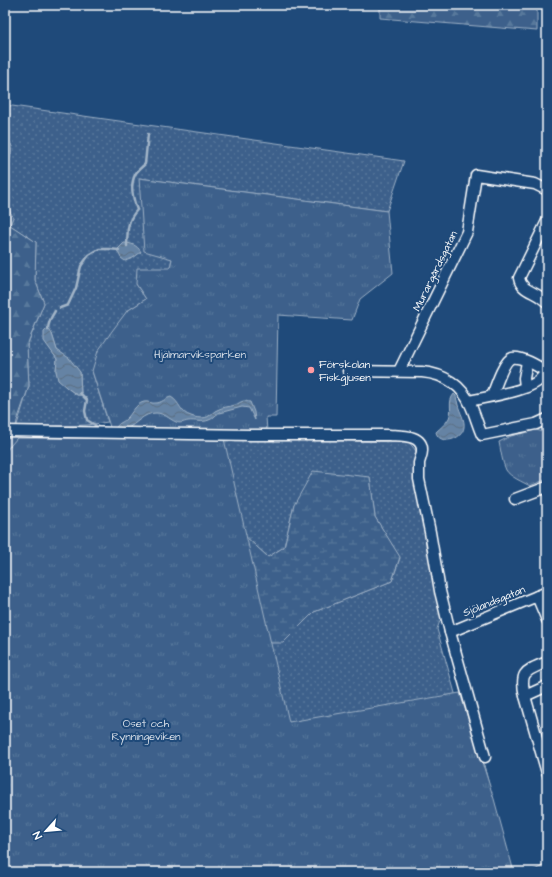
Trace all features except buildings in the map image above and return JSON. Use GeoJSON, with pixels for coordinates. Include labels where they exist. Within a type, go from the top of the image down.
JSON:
{"type":"FeatureCollection","features":[{"type":"Feature","properties":{"kind":"street","name":"Murargårdsgatan"},"geometry":{"type":"LineString","coordinates":[[399,371],[467,232],[476,175],[534,184],[547,190]]}},
{"type":"Feature","properties":{"kind":"street"},"geometry":{"type":"LineString","coordinates":[[547,221],[519,278],[523,287],[547,302]]}},
{"type":"Feature","properties":{"kind":"street"},"geometry":{"type":"LineString","coordinates":[[469,401],[492,396],[515,391],[525,387],[543,377],[546,368],[521,359],[512,358],[508,360],[500,373],[492,396]]}},
{"type":"Feature","properties":{"kind":"street"},"geometry":{"type":"LineString","coordinates":[[525,387],[524,378],[527,362]]}},
{"type":"Feature","properties":{"kind":"street"},"geometry":{"type":"LineString","coordinates":[[348,371],[399,371],[429,373],[444,377],[454,383],[464,393],[469,401],[482,435],[536,424],[547,419]]}},
{"type":"Feature","properties":{"kind":"street"},"geometry":{"type":"LineString","coordinates":[[5,431],[251,435],[389,435],[409,436],[414,438],[421,445],[422,450],[418,470],[419,478],[440,591],[485,757]]}},
{"type":"Feature","properties":{"kind":"street"},"geometry":{"type":"LineString","coordinates":[[514,499],[547,487]]}},
{"type":"Feature","properties":{"kind":"street","name":"Sjölandsgatan"},"geometry":{"type":"LineString","coordinates":[[450,632],[547,592]]}},
{"type":"Feature","properties":{"kind":"street"},"geometry":{"type":"LineString","coordinates":[[537,596],[547,620]]}},
{"type":"Feature","properties":{"kind":"street"},"geometry":{"type":"LineString","coordinates":[[547,662],[528,670],[524,675],[523,683],[525,696],[547,773]]}},
{"type":"Feature","properties":{"kind":"street"},"geometry":{"type":"LineString","coordinates":[[525,696],[547,686]]}},
{"type":"Feature","properties":{"kind":"green space"},"geometry":{"type":"Polygon","coordinates":[[[380,5],[537,5],[537,31],[380,18],[380,5]]]}},
{"type":"Feature","properties":{"kind":"green space"},"geometry":{"type":"Polygon","coordinates":[[[5,105],[404,161],[387,211],[139,178],[172,258],[170,268],[136,284],[146,299],[127,311],[92,371],[108,422],[87,425],[16,428],[29,386],[27,346],[44,303],[35,280],[36,242],[10,225],[13,217],[5,203],[5,172],[12,147],[5,131],[5,105]],[[52,334],[53,353],[57,359],[56,371],[66,387],[77,395],[81,395],[80,372],[57,350],[52,334]]]}},
{"type":"Feature","properties":{"kind":"green space"},"geometry":{"type":"Polygon","coordinates":[[[5,131],[12,147],[5,172],[5,131]]]}},
{"type":"Feature","properties":{"kind":"green space","name":"Hjälmarviksparken"},"geometry":{"type":"Polygon","coordinates":[[[139,178],[387,211],[393,273],[360,299],[352,320],[278,315],[276,417],[266,417],[267,431],[111,430],[92,371],[98,351],[127,311],[146,299],[136,284],[137,268],[170,268],[172,259],[144,251],[139,178]]]}},
{"type":"Feature","properties":{"kind":"green space"},"geometry":{"type":"Polygon","coordinates":[[[5,203],[13,217],[10,225],[5,224],[5,203]]]}},
{"type":"Feature","properties":{"kind":"green space"},"geometry":{"type":"Polygon","coordinates":[[[5,224],[10,225],[36,242],[35,280],[44,303],[27,345],[29,386],[17,421],[14,436],[75,436],[83,477],[5,492],[5,224]]]}},
{"type":"Feature","properties":{"kind":"green space"},"geometry":{"type":"Polygon","coordinates":[[[536,430],[547,433],[547,479],[530,486],[508,473],[499,442],[511,436],[536,430]]]}},
{"type":"Feature","properties":{"kind":"green space","name":"Oset och Rynningeviken"},"geometry":{"type":"Polygon","coordinates":[[[75,436],[409,442],[416,451],[414,465],[442,616],[437,629],[472,754],[482,757],[511,872],[162,872],[5,759],[67,588],[75,436]],[[370,477],[294,505],[284,547],[268,557],[234,526],[283,643],[314,612],[392,581],[400,558],[375,517],[370,477]]]}},
{"type":"Feature","properties":{"kind":"green space","name":"Oset och Rynningeviken"},"geometry":{"type":"Polygon","coordinates":[[[17,438],[224,439],[289,722],[460,693],[494,799],[514,872],[5,872],[5,452],[17,438]]]}},
{"type":"Feature","properties":{"kind":"green space"},"geometry":{"type":"Polygon","coordinates":[[[313,471],[370,477],[375,517],[400,557],[392,581],[314,612],[283,643],[232,643],[234,526],[268,557],[284,547],[294,505],[313,471]]]}},
{"type":"Feature","properties":{"kind":"green space"},"geometry":{"type":"Polygon","coordinates":[[[547,864],[547,872],[530,872],[547,864]]]}},
{"type":"Feature","properties":{"kind":"water"},"geometry":{"type":"Polygon","coordinates":[[[124,243],[134,245],[141,252],[133,258],[125,261],[121,258],[117,250],[124,243]]]}},
{"type":"Feature","properties":{"kind":"water"},"geometry":{"type":"Polygon","coordinates":[[[48,328],[52,334],[57,350],[69,358],[80,372],[81,395],[77,395],[58,380],[56,371],[57,359],[44,341],[44,332],[48,328]]]}},
{"type":"Feature","properties":{"kind":"water"},"geometry":{"type":"Polygon","coordinates":[[[454,394],[456,396],[463,419],[464,427],[463,432],[460,435],[451,440],[446,440],[438,436],[436,432],[449,418],[450,403],[454,394]]]}},
{"type":"Feature","properties":{"kind":"water"},"geometry":{"type":"Polygon","coordinates":[[[171,397],[187,415],[200,418],[205,418],[219,409],[235,405],[242,401],[250,402],[255,420],[249,408],[242,407],[219,413],[204,421],[179,423],[162,414],[151,413],[126,429],[117,430],[117,425],[126,419],[141,403],[158,403],[171,397]]]}},
{"type":"Feature","properties":{"kind":"waterway"},"geometry":{"type":"LineString","coordinates":[[127,246],[129,223],[133,214],[137,210],[132,187],[136,173],[145,164],[148,134]]}},
{"type":"Feature","properties":{"kind":"waterway"},"geometry":{"type":"LineString","coordinates":[[60,308],[68,305],[76,288],[81,266],[89,255],[99,249],[119,250]]}},
{"type":"Feature","properties":{"kind":"waterway"},"geometry":{"type":"LineString","coordinates":[[48,330],[50,320],[55,311]]}},
{"type":"Feature","properties":{"kind":"waterway"},"geometry":{"type":"LineString","coordinates":[[80,393],[87,400],[85,411],[87,420],[98,427],[108,428]]}},
{"type":"Feature","properties":{"kind":"place","name":"Förskolan Fiskgjusen"},"geometry":{"type":"Point","coordinates":[311,370]}}]}
